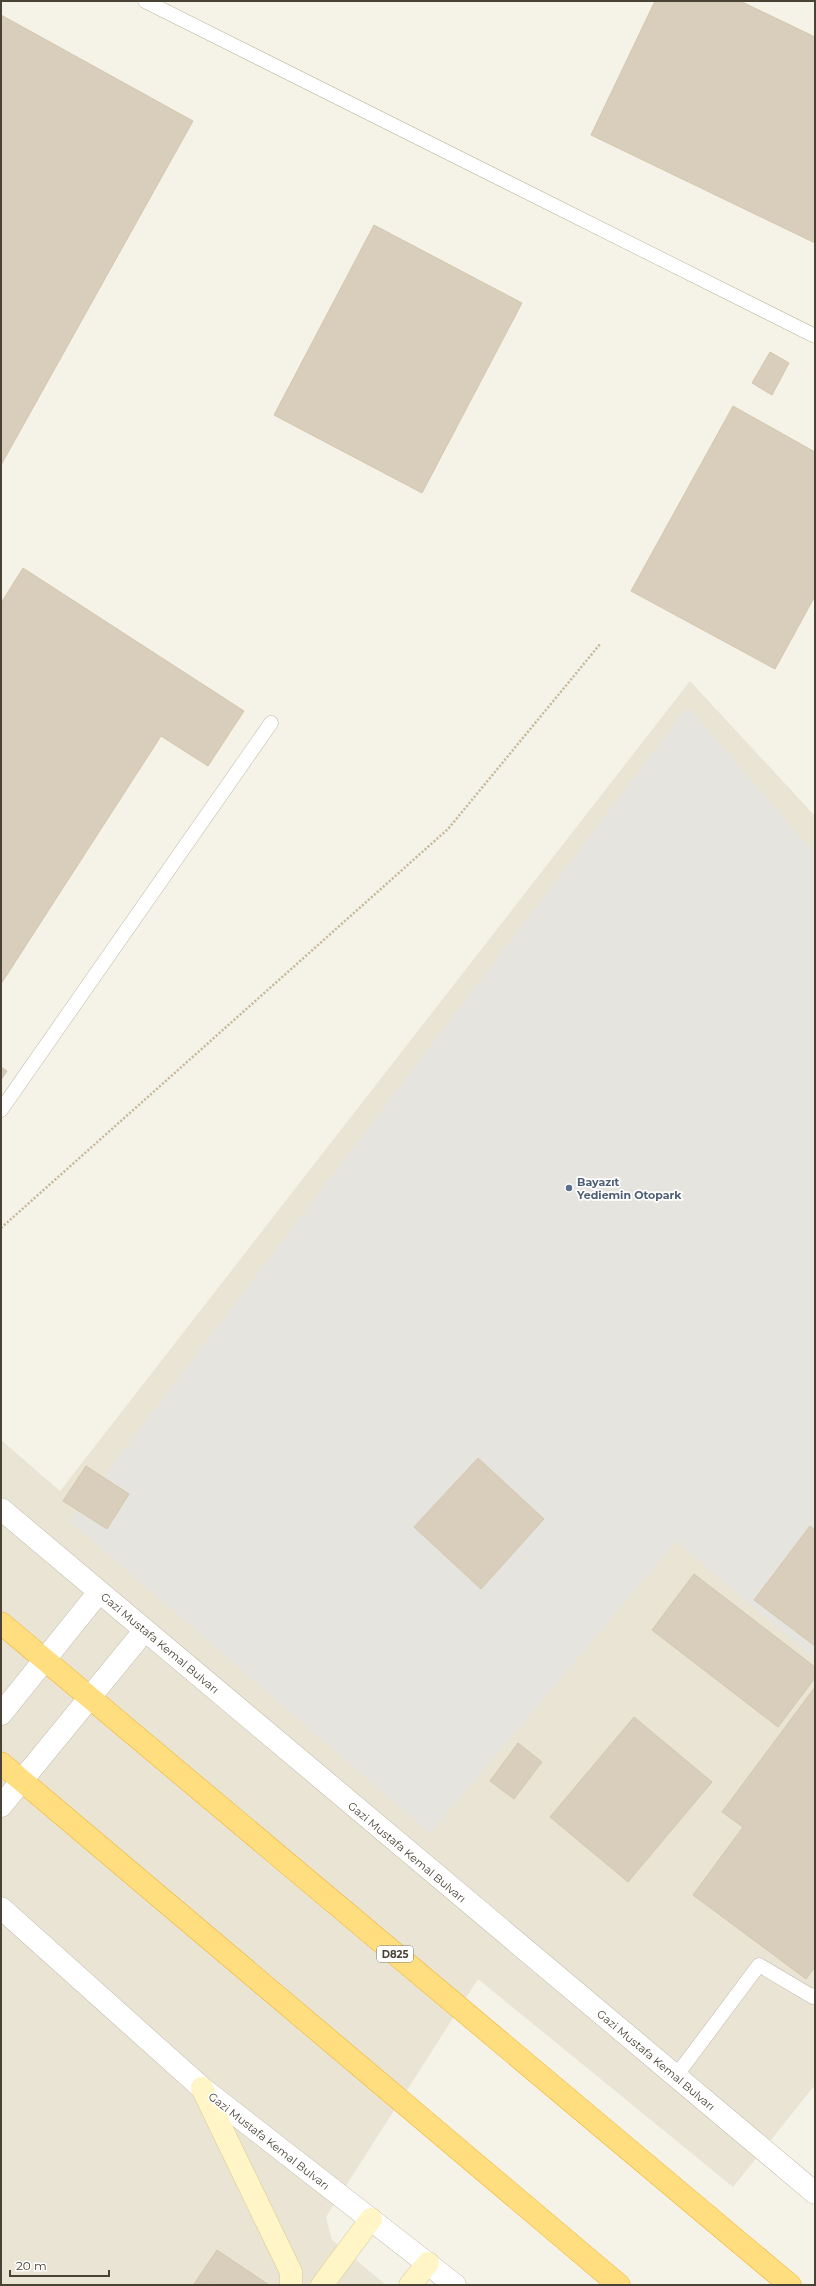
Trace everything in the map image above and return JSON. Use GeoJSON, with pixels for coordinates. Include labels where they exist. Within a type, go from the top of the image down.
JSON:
{"type":"FeatureCollection","features":[{"type":"Feature","properties":{"kind":"highway","name":"D825"},"geometry":{"type":"LineString","coordinates":[[1,1623],[790,2285]]}},
{"type":"Feature","properties":{"kind":"highway"},"geometry":{"type":"LineString","coordinates":[[1,1763],[619,2285]]}},
{"type":"Feature","properties":{"kind":"main road"},"geometry":{"type":"LineString","coordinates":[[202,2088],[291,2272],[291,2285]]}},
{"type":"Feature","properties":{"kind":"main road"},"geometry":{"type":"LineString","coordinates":[[322,2285],[371,2219]]}},
{"type":"Feature","properties":{"kind":"main road"},"geometry":{"type":"LineString","coordinates":[[410,2285],[428,2263]]}},
{"type":"Feature","properties":{"kind":"street","name":"Gazi Mustafa Kemal Bulvarı"},"geometry":{"type":"LineString","coordinates":[[1,1509],[815,2193]]}},
{"type":"Feature","properties":{"kind":"street"},"geometry":{"type":"LineString","coordinates":[[1,1714],[99,1592]]}},
{"type":"Feature","properties":{"kind":"street"},"geometry":{"type":"LineString","coordinates":[[1,1806],[145,1630]]}},
{"type":"Feature","properties":{"kind":"street","name":"Gazi Mustafa Kemal Bulvarı"},"geometry":{"type":"LineString","coordinates":[[1,1908],[202,2088],[455,2285]]}},
{"type":"Feature","properties":{"kind":"lane"},"geometry":{"type":"LineString","coordinates":[[145,1],[815,336]]}},
{"type":"Feature","properties":{"kind":"lane"},"geometry":{"type":"LineString","coordinates":[[1,1110],[271,723]]}},
{"type":"Feature","properties":{"kind":"lane"},"geometry":{"type":"LineString","coordinates":[[676,2076],[759,1965],[813,1998],[815,1995]]}},
{"type":"Feature","properties":{"kind":"path"},"geometry":{"type":"LineString","coordinates":[[1,1228],[448,829],[601,643]]}},
{"type":"Feature","properties":{"kind":"shaded area"},"geometry":{"type":"Polygon","coordinates":[[[690,681],[815,816],[815,2085],[733,2187],[478,1979],[326,2217],[332,2240],[386,2285],[1,2285],[1,1440],[60,1491],[690,681]]]}},
{"type":"Feature","properties":{"kind":"shaded area","name":"Bayazıt Yediemin Otopark"},"geometry":{"type":"Polygon","coordinates":[[[688,707],[815,854],[815,1659],[676,1541],[430,1833],[70,1521],[688,707]]]}},
{"type":"Feature","properties":{"kind":"building"},"geometry":{"type":"Polygon","coordinates":[[[655,1],[740,1],[815,37],[815,243],[591,135],[655,1]]]}},
{"type":"Feature","properties":{"kind":"building"},"geometry":{"type":"Polygon","coordinates":[[[1,15],[193,121],[1,465],[1,15]]]}},
{"type":"Feature","properties":{"kind":"building"},"geometry":{"type":"Polygon","coordinates":[[[374,225],[522,303],[422,493],[274,415],[374,225]]]}},
{"type":"Feature","properties":{"kind":"building"},"geometry":{"type":"Polygon","coordinates":[[[770,352],[789,363],[772,395],[752,383],[770,352]]]}},
{"type":"Feature","properties":{"kind":"building"},"geometry":{"type":"Polygon","coordinates":[[[733,406],[815,452],[815,596],[775,669],[631,591],[733,406]]]}},
{"type":"Feature","properties":{"kind":"building"},"geometry":{"type":"Polygon","coordinates":[[[23,568],[244,711],[208,766],[161,736],[1,984],[1,603],[23,568]]]}},
{"type":"Feature","properties":{"kind":"building"},"geometry":{"type":"Polygon","coordinates":[[[1,1067],[7,1071],[1,1080],[1,1067]]]}},
{"type":"Feature","properties":{"kind":"building"},"geometry":{"type":"Polygon","coordinates":[[[478,1458],[544,1519],[481,1589],[414,1527],[478,1458]]]}},
{"type":"Feature","properties":{"kind":"building"},"geometry":{"type":"Polygon","coordinates":[[[86,1466],[129,1494],[107,1529],[63,1501],[86,1466]]]}},
{"type":"Feature","properties":{"kind":"building"},"geometry":{"type":"Polygon","coordinates":[[[810,1526],[815,1530],[815,1646],[754,1600],[810,1526]]]}},
{"type":"Feature","properties":{"kind":"building"},"geometry":{"type":"Polygon","coordinates":[[[694,1574],[815,1667],[815,1678],[778,1727],[652,1630],[694,1574]]]}},
{"type":"Feature","properties":{"kind":"building"},"geometry":{"type":"Polygon","coordinates":[[[815,1687],[815,1967],[806,1979],[693,1895],[743,1827],[722,1812],[815,1687]]]}},
{"type":"Feature","properties":{"kind":"building"},"geometry":{"type":"Polygon","coordinates":[[[634,1717],[712,1782],[628,1882],[550,1817],[634,1717]]]}},
{"type":"Feature","properties":{"kind":"building"},"geometry":{"type":"Polygon","coordinates":[[[518,1743],[542,1762],[514,1799],[490,1781],[518,1743]]]}},
{"type":"Feature","properties":{"kind":"building"},"geometry":{"type":"Polygon","coordinates":[[[217,2250],[269,2285],[194,2284],[217,2250]]]}},
{"type":"Feature","properties":{"kind":"place","name":"Bayazıt Yediemin Otopark"},"geometry":{"type":"Point","coordinates":[569,1188]}}]}
